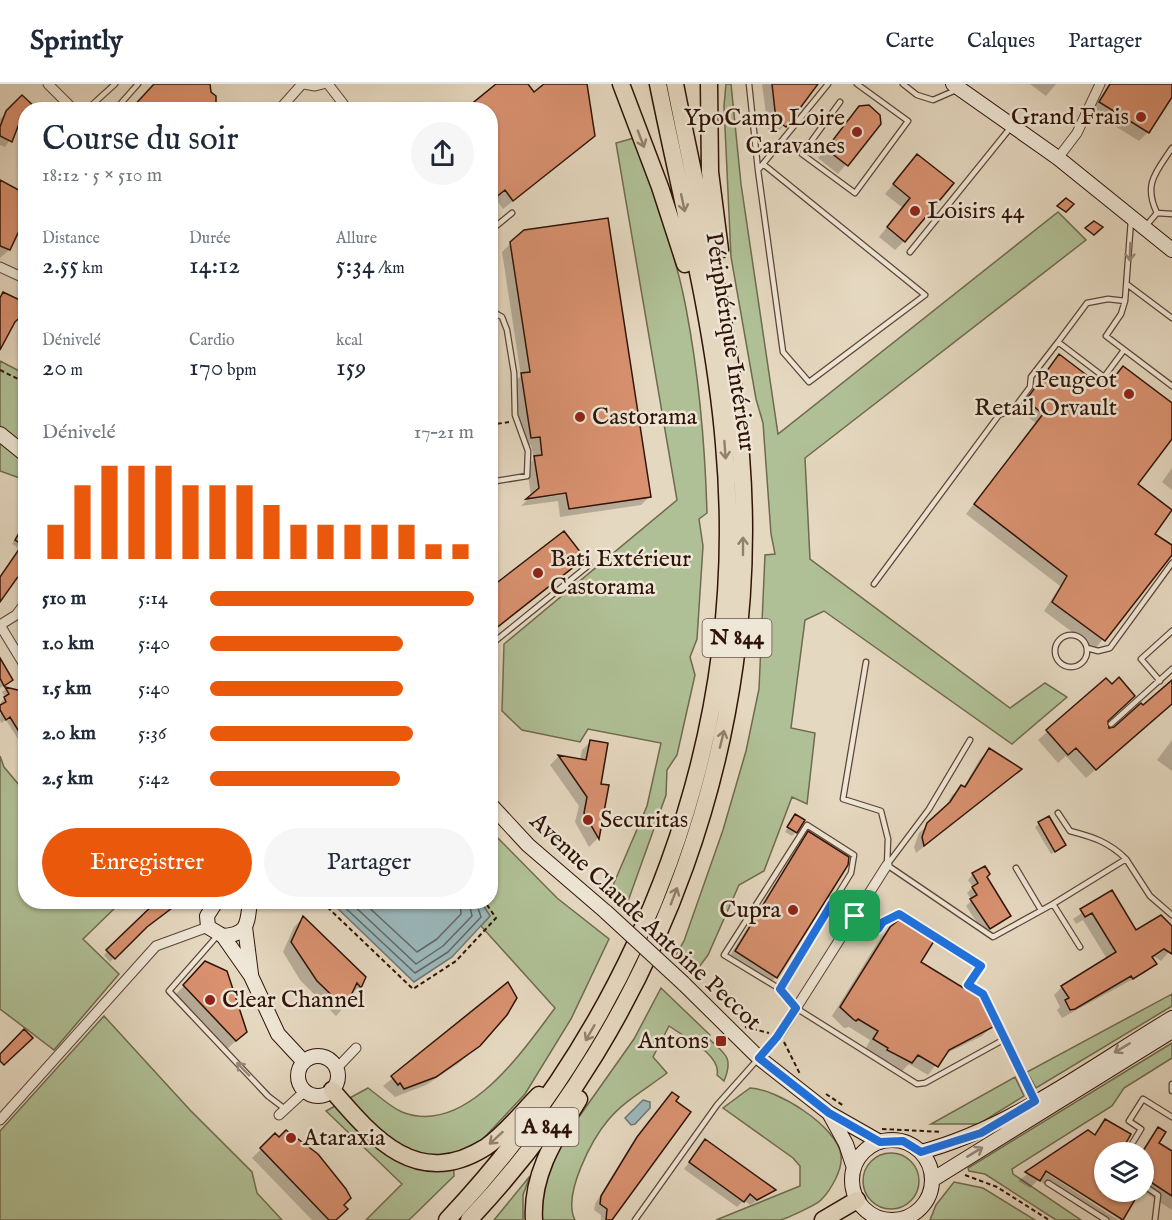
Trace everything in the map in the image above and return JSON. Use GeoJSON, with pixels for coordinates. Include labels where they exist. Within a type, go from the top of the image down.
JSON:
{"type":"FeatureCollection","features":[{"type":"Feature","properties":{"kind":"highway"},"geometry":{"type":"LineString","coordinates":[[621,84],[672,220],[689,276],[700,335],[711,351]]}},
{"type":"Feature","properties":{"kind":"highway","name":"Périphérique Intérieur"},"geometry":{"type":"LineString","coordinates":[[447,1220],[498,1164],[556,1087],[607,1004],[645,925],[685,817],[708,726],[720,654],[728,551],[724,445],[711,351],[658,84]]}},
{"type":"Feature","properties":{"kind":"highway","name":"N 844"},"geometry":{"type":"LineString","coordinates":[[613,1025],[656,941],[691,850],[708,796],[732,686],[743,577],[743,494],[738,424],[723,322],[675,84]]}},
{"type":"Feature","properties":{"kind":"highway"},"geometry":{"type":"LineString","coordinates":[[709,84],[710,172],[717,237],[729,299],[723,322]]}},
{"type":"Feature","properties":{"kind":"highway"},"geometry":{"type":"LineString","coordinates":[[534,1220],[536,1189],[542,1165],[612,1044],[613,1025]]}},
{"type":"Feature","properties":{"kind":"highway","name":"A 844"},"geometry":{"type":"LineString","coordinates":[[469,1220],[504,1181],[550,1122],[613,1025]]}},
{"type":"Feature","properties":{"kind":"highway"},"geometry":{"type":"LineString","coordinates":[[332,1090],[363,1127],[394,1152],[424,1163],[442,1164],[486,1146],[538,1096],[556,1087]]}},
{"type":"Feature","properties":{"kind":"highway"},"geometry":{"type":"LineString","coordinates":[[823,1220],[865,1210]]}},
{"type":"Feature","properties":{"kind":"main road"},"geometry":{"type":"LineString","coordinates":[[958,86],[1011,127],[1058,158],[1143,229],[1172,250]]}},
{"type":"Feature","properties":{"kind":"main road"},"geometry":{"type":"LineString","coordinates":[[0,434],[18,449]]}},
{"type":"Feature","properties":{"kind":"main road","name":"Avenue Claude Antoine Peccot"},"geometry":{"type":"LineString","coordinates":[[498,812],[528,844],[606,912],[759,1058],[829,1113],[880,1142]]}},
{"type":"Feature","properties":{"kind":"main road"},"geometry":{"type":"LineString","coordinates":[[210,909],[207,916],[216,933],[251,976],[278,1034],[304,1062]]}},
{"type":"Feature","properties":{"kind":"main road"},"geometry":{"type":"LineString","coordinates":[[216,933],[238,933],[246,927],[249,921],[250,909]]}},
{"type":"Feature","properties":{"kind":"main road"},"geometry":{"type":"LineString","coordinates":[[246,927],[251,976]]}},
{"type":"Feature","properties":{"kind":"main road"},"geometry":{"type":"LineString","coordinates":[[932,1180],[1172,1018]]}},
{"type":"Feature","properties":{"kind":"main road"},"geometry":{"type":"LineString","coordinates":[[921,1152],[981,1133],[1036,1108],[1172,1031]]}},
{"type":"Feature","properties":{"kind":"main road"},"geometry":{"type":"LineString","coordinates":[[322,1056],[337,1068],[338,1080],[332,1090],[316,1095],[305,1090],[298,1080],[300,1067],[309,1058],[322,1056]]}},
{"type":"Feature","properties":{"kind":"main road","name":"Avenue Claude Antoine Peccot"},"geometry":{"type":"LineString","coordinates":[[829,1113],[846,1144],[854,1168]]}},
{"type":"Feature","properties":{"kind":"main road"},"geometry":{"type":"LineString","coordinates":[[903,1141],[921,1152],[931,1169],[932,1180],[926,1201],[909,1218],[888,1220],[865,1210],[852,1183],[854,1168],[867,1149],[880,1142],[903,1141]]}},
{"type":"Feature","properties":{"kind":"street"},"geometry":{"type":"LineString","coordinates":[[48,84],[66,102]]}},
{"type":"Feature","properties":{"kind":"street"},"geometry":{"type":"LineString","coordinates":[[286,102],[303,84],[315,86],[323,84]]}},
{"type":"Feature","properties":{"kind":"street"},"geometry":{"type":"LineString","coordinates":[[328,84],[342,102]]}},
{"type":"Feature","properties":{"kind":"street"},"geometry":{"type":"LineString","coordinates":[[1058,158],[1077,133],[1100,84]]}},
{"type":"Feature","properties":{"kind":"street"},"geometry":{"type":"LineString","coordinates":[[0,267],[18,275]]}},
{"type":"Feature","properties":{"kind":"street"},"geometry":{"type":"LineString","coordinates":[[18,612],[0,625],[18,655]]}},
{"type":"Feature","properties":{"kind":"street"},"geometry":{"type":"LineString","coordinates":[[759,1058],[777,1037],[887,865]]}},
{"type":"Feature","properties":{"kind":"street"},"geometry":{"type":"LineString","coordinates":[[0,1120],[156,946],[216,933]]}},
{"type":"Feature","properties":{"kind":"street"},"geometry":{"type":"LineString","coordinates":[[337,1068],[356,1048]]}},
{"type":"Feature","properties":{"kind":"street"},"geometry":{"type":"LineString","coordinates":[[282,1112],[305,1090]]}},
{"type":"Feature","properties":{"kind":"lane"},"geometry":{"type":"LineString","coordinates":[[95,102],[115,84]]}},
{"type":"Feature","properties":{"kind":"lane"},"geometry":{"type":"LineString","coordinates":[[122,102],[138,84]]}},
{"type":"Feature","properties":{"kind":"lane"},"geometry":{"type":"LineString","coordinates":[[749,84],[758,170],[783,352],[809,382],[925,295],[764,164]]}},
{"type":"Feature","properties":{"kind":"lane"},"geometry":{"type":"LineString","coordinates":[[758,170],[828,84]]}},
{"type":"Feature","properties":{"kind":"lane"},"geometry":{"type":"LineString","coordinates":[[840,102],[802,154],[855,193],[908,121],[858,84]]}},
{"type":"Feature","properties":{"kind":"lane"},"geometry":{"type":"LineString","coordinates":[[903,84],[917,95],[933,100],[958,86]]}},
{"type":"Feature","properties":{"kind":"lane"},"geometry":{"type":"LineString","coordinates":[[910,252],[1011,127]]}},
{"type":"Feature","properties":{"kind":"lane"},"geometry":{"type":"LineString","coordinates":[[1157,213],[1150,198],[1151,184],[1172,148]]}},
{"type":"Feature","properties":{"kind":"lane"},"geometry":{"type":"LineString","coordinates":[[498,224],[512,213]]}},
{"type":"Feature","properties":{"kind":"lane"},"geometry":{"type":"LineString","coordinates":[[1157,213],[1172,214]]}},
{"type":"Feature","properties":{"kind":"lane"},"geometry":{"type":"LineString","coordinates":[[1143,229],[1157,213]]}},
{"type":"Feature","properties":{"kind":"lane"},"geometry":{"type":"LineString","coordinates":[[1131,219],[1128,285],[1125,301],[1122,314],[1106,336],[1172,386]]}},
{"type":"Feature","properties":{"kind":"lane"},"geometry":{"type":"LineString","coordinates":[[1128,285],[1172,318]]}},
{"type":"Feature","properties":{"kind":"lane"},"geometry":{"type":"LineString","coordinates":[[874,584],[999,415],[1013,410],[1030,387],[1031,377],[1087,303],[1108,299],[1125,301]]}},
{"type":"Feature","properties":{"kind":"lane"},"geometry":{"type":"LineString","coordinates":[[498,314],[502,316],[507,330],[514,373],[516,415],[528,451],[527,476],[498,481]]}},
{"type":"Feature","properties":{"kind":"lane"},"geometry":{"type":"LineString","coordinates":[[1058,342],[1104,377],[1124,350]]}},
{"type":"Feature","properties":{"kind":"lane"},"geometry":{"type":"LineString","coordinates":[[1087,648],[1098,651],[1110,648],[1172,563]]}},
{"type":"Feature","properties":{"kind":"lane"},"geometry":{"type":"LineString","coordinates":[[498,639],[589,565]]}},
{"type":"Feature","properties":{"kind":"lane"},"geometry":{"type":"LineString","coordinates":[[1160,681],[1141,659],[1172,631]]}},
{"type":"Feature","properties":{"kind":"lane"},"geometry":{"type":"LineString","coordinates":[[1066,635],[1077,635],[1086,643],[1087,648],[1087,654],[1081,664],[1070,667],[1060,663],[1054,653],[1057,642],[1066,635]]}},
{"type":"Feature","properties":{"kind":"lane"},"geometry":{"type":"LineString","coordinates":[[866,662],[843,799],[881,811],[888,839],[887,865]]}},
{"type":"Feature","properties":{"kind":"lane"},"geometry":{"type":"LineString","coordinates":[[1111,724],[1172,669]]}},
{"type":"Feature","properties":{"kind":"lane"},"geometry":{"type":"LineString","coordinates":[[887,865],[929,809],[970,740]]}},
{"type":"Feature","properties":{"kind":"lane"},"geometry":{"type":"LineString","coordinates":[[1058,813],[1070,831],[1096,837],[1113,847],[1126,859],[1150,896],[1172,915]]}},
{"type":"Feature","properties":{"kind":"lane"},"geometry":{"type":"LineString","coordinates":[[780,989],[851,873],[854,855],[807,825],[724,955],[780,989],[796,1008],[917,1084],[925,1083],[1003,1040]]}},
{"type":"Feature","properties":{"kind":"lane"},"geometry":{"type":"LineString","coordinates":[[887,865],[993,937],[1053,904],[1126,859]]}},
{"type":"Feature","properties":{"kind":"lane"},"geometry":{"type":"LineString","coordinates":[[1016,868],[1041,910]]}},
{"type":"Feature","properties":{"kind":"lane"},"geometry":{"type":"LineString","coordinates":[[832,903],[878,929],[883,922],[899,914],[981,966],[968,985],[983,994],[1036,1108]]}},
{"type":"Feature","properties":{"kind":"lane"},"geometry":{"type":"LineString","coordinates":[[1053,904],[1080,947]]}},
{"type":"Feature","properties":{"kind":"lane"},"geometry":{"type":"LineString","coordinates":[[216,933],[169,991],[282,1112]]}},
{"type":"Feature","properties":{"kind":"lane"},"geometry":{"type":"LineString","coordinates":[[635,1220],[717,1105],[759,1058]]}},
{"type":"Feature","properties":{"kind":"lane"},"geometry":{"type":"LineString","coordinates":[[1172,1084],[1172,1091]]}},
{"type":"Feature","properties":{"kind":"lane"},"geometry":{"type":"LineString","coordinates":[[1133,1142],[1141,1129],[1129,1121],[1143,1099],[1172,1117]]}},
{"type":"Feature","properties":{"kind":"lane"},"geometry":{"type":"LineString","coordinates":[[1048,1183],[1107,1220]]}},
{"type":"Feature","properties":{"kind":"lane"},"geometry":{"type":"LineString","coordinates":[[1154,1192],[1158,1195],[1155,1220]]}},
{"type":"Feature","properties":{"kind":"path"},"geometry":{"type":"LineString","coordinates":[[0,370],[18,379]]}},
{"type":"Feature","properties":{"kind":"path"},"geometry":{"type":"LineString","coordinates":[[498,424],[509,422],[516,415]]}},
{"type":"Feature","properties":{"kind":"path"},"geometry":{"type":"LineString","coordinates":[[329,909],[413,989],[456,961],[496,918],[490,909]]}},
{"type":"Feature","properties":{"kind":"path"},"geometry":{"type":"LineString","coordinates":[[741,1026],[777,1037],[787,1044],[806,1080]]}},
{"type":"Feature","properties":{"kind":"path"},"geometry":{"type":"LineString","coordinates":[[820,1090],[846,1108]]}},
{"type":"Feature","properties":{"kind":"path"},"geometry":{"type":"LineString","coordinates":[[876,1127],[890,1130],[937,1132]]}},
{"type":"Feature","properties":{"kind":"path"},"geometry":{"type":"LineString","coordinates":[[953,1165],[959,1173],[997,1187],[1049,1220]]}},
{"type":"Feature","properties":{"kind":"green space"},"geometry":{"type":"Polygon","coordinates":[[[726,84],[731,84],[741,184],[778,434],[1058,212],[1086,240],[805,458],[810,559],[1010,708],[1045,683],[1067,697],[1012,744],[824,611],[805,620],[791,728],[815,733],[807,804],[792,797],[764,871],[739,885],[708,955],[693,975],[674,958],[684,941],[723,830],[746,751],[759,689],[765,555],[775,554],[771,534],[763,423],[756,399],[731,257],[724,106],[726,84]]]}},
{"type":"Feature","properties":{"kind":"green space"},"geometry":{"type":"Polygon","coordinates":[[[634,138],[670,243],[686,308],[701,410],[707,513],[699,519],[703,546],[697,639],[690,657],[695,675],[677,755],[667,770],[666,795],[627,904],[611,890],[647,806],[661,743],[588,729],[580,742],[522,730],[502,711],[504,644],[677,500],[616,143],[634,138]]]}},
{"type":"Feature","properties":{"kind":"green space"},"geometry":{"type":"Polygon","coordinates":[[[0,361],[18,370],[18,477],[0,471],[0,361]]]}},
{"type":"Feature","properties":{"kind":"green space"},"geometry":{"type":"Polygon","coordinates":[[[0,756],[4,767],[18,784],[18,909],[114,909],[83,939],[119,974],[54,1050],[0,1009],[0,756]]]}},
{"type":"Feature","properties":{"kind":"green space"},"geometry":{"type":"Polygon","coordinates":[[[498,838],[557,898],[609,939],[571,1019],[525,1094],[482,1140],[453,1154],[454,1176],[409,1220],[366,1220],[402,1184],[326,1111],[368,1088],[402,1112],[425,1117],[448,1112],[469,1102],[490,1086],[509,1067],[555,1008],[481,926],[490,916],[486,909],[498,909],[498,838]]]}},
{"type":"Feature","properties":{"kind":"green space"},"geometry":{"type":"Polygon","coordinates":[[[661,988],[710,1035],[708,1038],[726,1056],[728,1066],[724,1081],[717,1075],[714,1060],[708,1053],[669,1026],[653,1057],[667,1073],[629,1100],[602,1128],[587,1153],[576,1182],[572,1196],[575,1220],[542,1220],[541,1197],[549,1168],[569,1131],[634,1039],[661,988]]]}},
{"type":"Feature","properties":{"kind":"green space"},"geometry":{"type":"Polygon","coordinates":[[[1172,994],[1172,1006],[1036,1088],[1027,1072],[1172,994]]]}},
{"type":"Feature","properties":{"kind":"green space"},"geometry":{"type":"Polygon","coordinates":[[[104,1016],[190,1110],[252,1172],[257,1193],[282,1220],[0,1220],[0,1131],[104,1016]]]}},
{"type":"Feature","properties":{"kind":"green space"},"geometry":{"type":"Polygon","coordinates":[[[1172,1043],[1172,1058],[1124,1088],[1112,1106],[1012,1169],[1013,1174],[1081,1220],[1056,1220],[985,1174],[969,1171],[968,1168],[1172,1043]]]}},
{"type":"Feature","properties":{"kind":"green space"},"geometry":{"type":"Polygon","coordinates":[[[1015,1077],[1024,1096],[979,1124],[931,1124],[1015,1077]]]}},
{"type":"Feature","properties":{"kind":"green space"},"geometry":{"type":"Polygon","coordinates":[[[750,1088],[790,1102],[818,1121],[837,1144],[841,1155],[840,1167],[829,1191],[821,1200],[795,1214],[780,1220],[716,1220],[800,1186],[800,1166],[793,1158],[723,1108],[750,1088]]]}},
{"type":"Feature","properties":{"kind":"green space"},"geometry":{"type":"Polygon","coordinates":[[[891,1153],[902,1155],[911,1161],[917,1170],[919,1181],[917,1192],[911,1201],[902,1207],[891,1209],[880,1207],[871,1201],[865,1192],[863,1181],[865,1170],[871,1161],[880,1155],[891,1153]]]}},
{"type":"Feature","properties":{"kind":"green space"},"geometry":{"type":"Polygon","coordinates":[[[530,1176],[523,1195],[523,1220],[494,1220],[530,1176]]]}},
{"type":"Feature","properties":{"kind":"green space"},"geometry":{"type":"Polygon","coordinates":[[[954,1182],[983,1188],[1035,1220],[930,1220],[936,1205],[954,1182]]]}},
{"type":"Feature","properties":{"kind":"water"},"geometry":{"type":"Polygon","coordinates":[[[338,909],[486,909],[490,916],[452,957],[414,982],[338,909]]]}},
{"type":"Feature","properties":{"kind":"water"},"geometry":{"type":"Polygon","coordinates":[[[643,1100],[650,1102],[650,1108],[635,1124],[631,1125],[625,1118],[643,1100]]]}},
{"type":"Feature","properties":{"kind":"building"},"geometry":{"type":"Polygon","coordinates":[[[154,84],[210,84],[211,92],[216,96],[216,102],[137,102],[154,84]]]}},
{"type":"Feature","properties":{"kind":"building"},"geometry":{"type":"Polygon","coordinates":[[[496,84],[528,84],[534,92],[544,84],[587,84],[595,136],[513,201],[505,190],[498,196],[498,102],[474,102],[496,84]]]}},
{"type":"Feature","properties":{"kind":"building"},"geometry":{"type":"Polygon","coordinates":[[[772,84],[818,84],[786,127],[776,120],[772,84]]]}},
{"type":"Feature","properties":{"kind":"building","name":"Grand Frais"},"geometry":{"type":"Polygon","coordinates":[[[1110,84],[1172,84],[1172,97],[1149,133],[1099,102],[1110,84]]]}},
{"type":"Feature","properties":{"kind":"building"},"geometry":{"type":"Polygon","coordinates":[[[22,95],[29,102],[18,102],[18,126],[12,142],[0,136],[0,127],[6,111],[22,95]]]}},
{"type":"Feature","properties":{"kind":"building","name":"YpoCamp Loire Caravanes"},"geometry":{"type":"Polygon","coordinates":[[[869,105],[880,115],[881,124],[848,166],[826,149],[859,106],[869,105]]]}},
{"type":"Feature","properties":{"kind":"building","name":"Loisirs 44"},"geometry":{"type":"Polygon","coordinates":[[[917,154],[954,183],[905,242],[887,227],[910,198],[893,184],[917,154]]]}},
{"type":"Feature","properties":{"kind":"building"},"geometry":{"type":"Polygon","coordinates":[[[0,180],[18,190],[18,233],[10,250],[0,246],[0,180]]]}},
{"type":"Feature","properties":{"kind":"building"},"geometry":{"type":"Polygon","coordinates":[[[1066,198],[1074,204],[1066,212],[1057,206],[1066,198]]]}},
{"type":"Feature","properties":{"kind":"building"},"geometry":{"type":"Polygon","coordinates":[[[608,218],[651,497],[569,509],[566,493],[526,499],[539,488],[534,456],[542,455],[540,437],[531,438],[521,373],[530,372],[510,242],[524,230],[608,218]]]}},
{"type":"Feature","properties":{"kind":"building"},"geometry":{"type":"Polygon","coordinates":[[[1094,221],[1103,227],[1094,235],[1085,228],[1094,221]]]}},
{"type":"Feature","properties":{"kind":"building"},"geometry":{"type":"Polygon","coordinates":[[[3,292],[18,299],[18,319],[0,350],[0,298],[3,292]]]}},
{"type":"Feature","properties":{"kind":"building"},"geometry":{"type":"Polygon","coordinates":[[[1059,354],[1105,389],[1123,366],[1172,403],[1172,439],[1138,484],[1172,510],[1155,534],[1172,545],[1172,555],[1105,641],[1052,602],[1067,576],[974,504],[1043,414],[1026,400],[1059,354]]]}},
{"type":"Feature","properties":{"kind":"building","name":"Bati Extérieur Castorama"},"geometry":{"type":"Polygon","coordinates":[[[564,531],[585,558],[498,627],[498,582],[564,531]]]}},
{"type":"Feature","properties":{"kind":"building"},"geometry":{"type":"Polygon","coordinates":[[[18,551],[18,577],[0,602],[0,577],[18,551]]]}},
{"type":"Feature","properties":{"kind":"building"},"geometry":{"type":"Polygon","coordinates":[[[0,658],[13,680],[4,686],[0,678],[0,658]]]}},
{"type":"Feature","properties":{"kind":"building"},"geometry":{"type":"Polygon","coordinates":[[[1119,677],[1135,696],[1108,721],[1109,728],[1114,727],[1141,703],[1143,705],[1172,680],[1172,704],[1096,770],[1076,748],[1068,755],[1046,730],[1106,678],[1112,684],[1119,677]]]}},
{"type":"Feature","properties":{"kind":"building"},"geometry":{"type":"Polygon","coordinates":[[[5,687],[18,690],[18,730],[10,717],[6,720],[0,710],[0,705],[6,702],[4,697],[9,694],[5,687]]]}},
{"type":"Feature","properties":{"kind":"building"},"geometry":{"type":"Polygon","coordinates":[[[590,740],[608,743],[601,784],[609,785],[599,839],[584,813],[587,797],[558,755],[586,760],[590,740]]]}},
{"type":"Feature","properties":{"kind":"building"},"geometry":{"type":"Polygon","coordinates":[[[989,748],[1022,769],[924,846],[922,837],[927,823],[950,802],[961,785],[965,787],[989,748]]]}},
{"type":"Feature","properties":{"kind":"building"},"geometry":{"type":"Polygon","coordinates":[[[795,814],[805,820],[797,833],[787,827],[795,814]]]}},
{"type":"Feature","properties":{"kind":"building"},"geometry":{"type":"Polygon","coordinates":[[[1049,816],[1066,845],[1055,852],[1038,822],[1049,816]]]}},
{"type":"Feature","properties":{"kind":"building"},"geometry":{"type":"Polygon","coordinates":[[[808,831],[849,857],[848,865],[777,978],[735,951],[808,831]]]}},
{"type":"Feature","properties":{"kind":"building"},"geometry":{"type":"Polygon","coordinates":[[[985,866],[990,874],[987,877],[1011,916],[990,929],[970,899],[977,895],[972,887],[978,883],[972,873],[985,866]]]}},
{"type":"Feature","properties":{"kind":"building"},"geometry":{"type":"Polygon","coordinates":[[[1112,890],[1136,930],[1161,915],[1172,926],[1172,954],[1164,949],[1152,957],[1157,964],[1133,979],[1131,976],[1070,1010],[1065,1000],[1069,998],[1061,986],[1116,952],[1092,913],[1085,917],[1080,909],[1112,890]]]}},
{"type":"Feature","properties":{"kind":"building"},"geometry":{"type":"Polygon","coordinates":[[[149,909],[171,909],[147,927],[115,959],[106,950],[149,909]]]}},
{"type":"Feature","properties":{"kind":"building"},"geometry":{"type":"Polygon","coordinates":[[[303,916],[366,977],[361,988],[357,983],[345,1008],[317,981],[291,942],[303,916]]]}},
{"type":"Feature","properties":{"kind":"building"},"geometry":{"type":"Polygon","coordinates":[[[900,919],[934,941],[921,962],[980,998],[993,1027],[949,1050],[938,1067],[918,1055],[912,1063],[887,1050],[888,1048],[873,1039],[878,1031],[858,1019],[856,1021],[840,1007],[890,927],[900,919]]]}},
{"type":"Feature","properties":{"kind":"building"},"geometry":{"type":"Polygon","coordinates":[[[205,961],[227,971],[247,1032],[236,1041],[183,985],[205,961]]]}},
{"type":"Feature","properties":{"kind":"building"},"geometry":{"type":"Polygon","coordinates":[[[508,982],[517,998],[507,1015],[480,1046],[436,1077],[404,1089],[400,1083],[398,1085],[391,1076],[508,982]]]}},
{"type":"Feature","properties":{"kind":"building"},"geometry":{"type":"Polygon","coordinates":[[[24,1029],[33,1038],[4,1065],[0,1061],[0,1054],[24,1029]]]}},
{"type":"Feature","properties":{"kind":"building"},"geometry":{"type":"Polygon","coordinates":[[[672,1092],[679,1097],[676,1101],[691,1112],[612,1220],[606,1220],[607,1209],[600,1204],[601,1196],[637,1137],[672,1092]]]}},
{"type":"Feature","properties":{"kind":"building"},"geometry":{"type":"Polygon","coordinates":[[[1105,1119],[1131,1134],[1127,1142],[1094,1142],[1094,1202],[1046,1171],[1040,1181],[1025,1172],[1088,1130],[1095,1135],[1105,1119]]]}},
{"type":"Feature","properties":{"kind":"building"},"geometry":{"type":"Polygon","coordinates":[[[1158,1127],[1166,1132],[1159,1143],[1172,1151],[1172,1196],[1154,1184],[1154,1142],[1149,1142],[1158,1127]]]}},
{"type":"Feature","properties":{"kind":"building"},"geometry":{"type":"Polygon","coordinates":[[[286,1130],[318,1154],[351,1198],[344,1205],[348,1209],[336,1220],[329,1220],[260,1148],[275,1133],[279,1137],[286,1130]]]}},
{"type":"Feature","properties":{"kind":"building"},"geometry":{"type":"Polygon","coordinates":[[[705,1139],[776,1190],[757,1200],[750,1194],[744,1202],[689,1162],[705,1139]]]}},
{"type":"Feature","properties":{"kind":"building"},"geometry":{"type":"Polygon","coordinates":[[[1095,1202],[1134,1202],[1123,1220],[1095,1202]]]}},
{"type":"Feature","properties":{"kind":"place","name":"Grand Frais"},"geometry":{"type":"Point","coordinates":[1141,117]}},
{"type":"Feature","properties":{"kind":"place","name":"YpoCamp Loire Caravanes"},"geometry":{"type":"Point","coordinates":[857,132]}},
{"type":"Feature","properties":{"kind":"place","name":"Loisirs 44"},"geometry":{"type":"Point","coordinates":[915,211]}},
{"type":"Feature","properties":{"kind":"place","name":"Peugeot Retail Orvault"},"geometry":{"type":"Point","coordinates":[1129,394]}},
{"type":"Feature","properties":{"kind":"place","name":"Castorama"},"geometry":{"type":"Point","coordinates":[580,417]}},
{"type":"Feature","properties":{"kind":"place","name":"Bati Extérieur Castorama"},"geometry":{"type":"Point","coordinates":[538,573]}},
{"type":"Feature","properties":{"kind":"place","name":"Securitas"},"geometry":{"type":"Point","coordinates":[588,820]}},
{"type":"Feature","properties":{"kind":"place","name":"Cupra"},"geometry":{"type":"Point","coordinates":[793,910]}},
{"type":"Feature","properties":{"kind":"place","name":"Clear Channel"},"geometry":{"type":"Point","coordinates":[210,1000]}},
{"type":"Feature","properties":{"kind":"place","name":"Antons"},"geometry":{"type":"Point","coordinates":[721,1041]}},
{"type":"Feature","properties":{"kind":"place","name":"Ataraxia"},"geometry":{"type":"Point","coordinates":[291,1138]}},
{"type":"Feature","properties":{"kind":"route"},"geometry":{"type":"LineString","coordinates":[[832,903],[855,916],[878,929],[883,922],[899,914],[981,966],[968,985],[983,994],[1003,1040],[1035,1101],[981,1133],[921,1152],[903,1141],[880,1142],[829,1113],[759,1058],[777,1037],[796,1008],[780,989],[832,903]]}}]}
